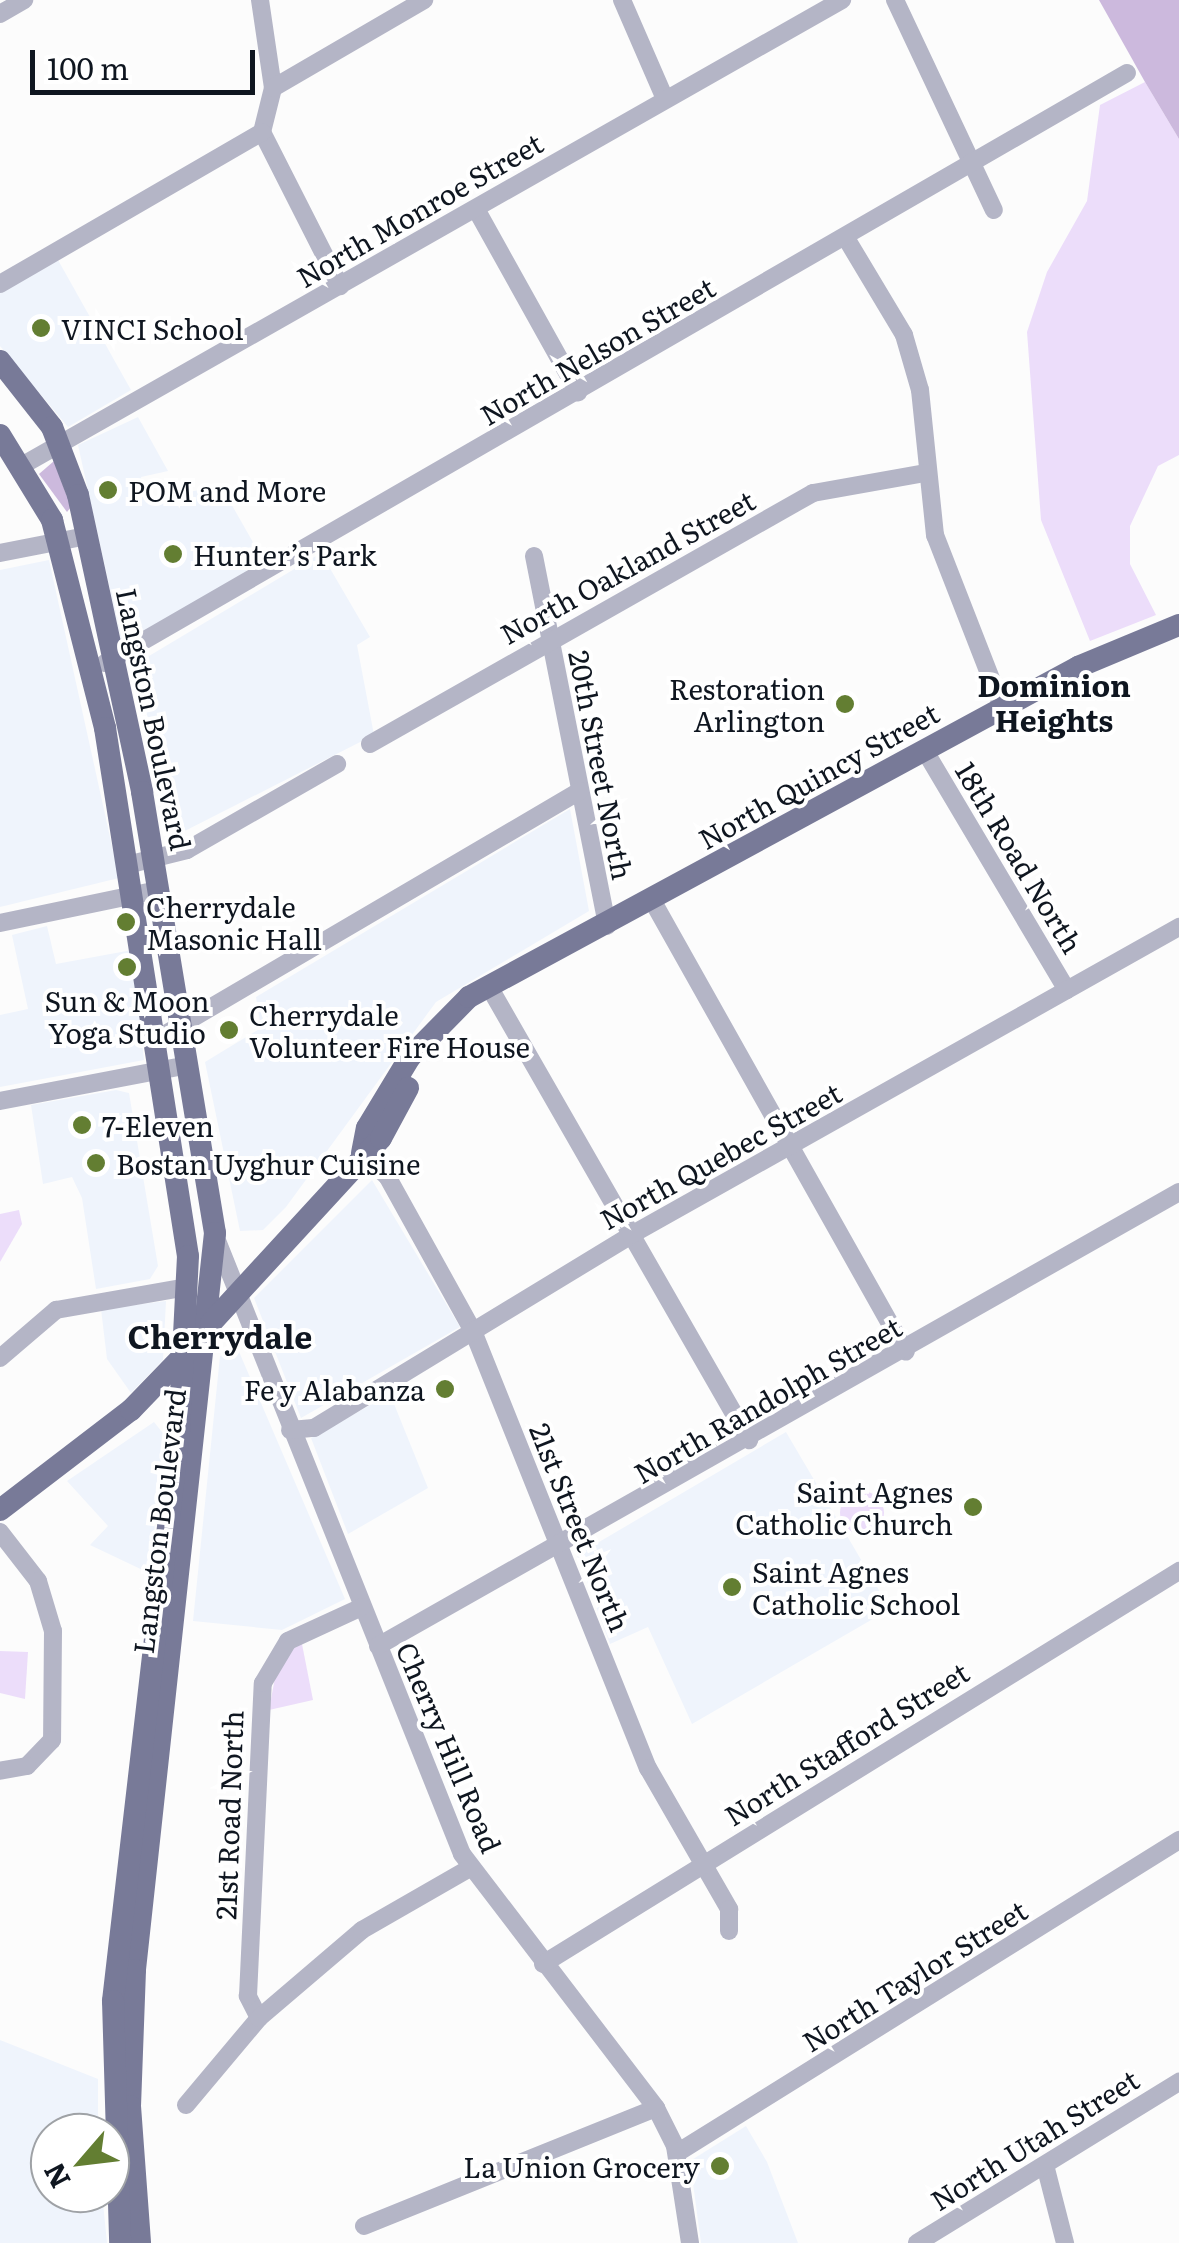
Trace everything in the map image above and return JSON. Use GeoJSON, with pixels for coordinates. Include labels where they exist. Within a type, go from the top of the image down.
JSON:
{"type":"FeatureCollection","features":[{"type":"Feature","properties":{"kind":"main road","name":"Langston Boulevard"},"geometry":{"type":"LineString","coordinates":[[0,361],[61,444],[88,536],[101,665],[147,892],[167,1034],[160,1072],[184,1209],[186,1354],[113,2001],[120,2243]]}},
{"type":"Feature","properties":{"kind":"main road","name":"Langston Boulevard"},"geometry":{"type":"LineString","coordinates":[[0,435],[23,465],[59,542],[101,665]]}},
{"type":"Feature","properties":{"kind":"main road","name":"North Quincy Street"},"geometry":{"type":"LineString","coordinates":[[0,1510],[131,1410],[186,1354],[362,1153],[367,1128],[434,1026],[652,900],[1003,709],[1179,625]]}},
{"type":"Feature","properties":{"kind":"main road","name":"Langston Boulevard"},"geometry":{"type":"LineString","coordinates":[[140,2243],[130,2093],[135,1970],[216,1272],[215,1234],[184,1066],[167,1034]]}},
{"type":"Feature","properties":{"kind":"main road"},"geometry":{"type":"LineString","coordinates":[[184,1209],[216,1272],[237,1292]]}},
{"type":"Feature","properties":{"kind":"main road"},"geometry":{"type":"LineString","coordinates":[[131,1410],[179,1432]]}},
{"type":"Feature","properties":{"kind":"street"},"geometry":{"type":"LineString","coordinates":[[0,14],[24,0]]}},
{"type":"Feature","properties":{"kind":"street"},"geometry":{"type":"LineString","coordinates":[[260,0],[272,88],[262,132],[340,286]]}},
{"type":"Feature","properties":{"kind":"street"},"geometry":{"type":"LineString","coordinates":[[272,88],[424,0]]}},
{"type":"Feature","properties":{"kind":"street"},"geometry":{"type":"LineString","coordinates":[[622,0],[666,99]]}},
{"type":"Feature","properties":{"kind":"street","name":"North Monroe Street"},"geometry":{"type":"LineString","coordinates":[[23,465],[842,0]]}},
{"type":"Feature","properties":{"kind":"street"},"geometry":{"type":"LineString","coordinates":[[895,0],[968,162],[994,210]]}},
{"type":"Feature","properties":{"kind":"street","name":"North Nelson Street"},"geometry":{"type":"LineString","coordinates":[[101,665],[1127,73]]}},
{"type":"Feature","properties":{"kind":"street"},"geometry":{"type":"LineString","coordinates":[[0,284],[262,132]]}},
{"type":"Feature","properties":{"kind":"street"},"geometry":{"type":"LineString","coordinates":[[476,209],[578,392]]}},
{"type":"Feature","properties":{"kind":"street"},"geometry":{"type":"LineString","coordinates":[[846,238],[904,335],[920,390],[925,472],[953,594],[1003,709]]}},
{"type":"Feature","properties":{"kind":"street","name":"North Oakland Street"},"geometry":{"type":"LineString","coordinates":[[370,744],[812,492],[925,472]]}},
{"type":"Feature","properties":{"kind":"street"},"geometry":{"type":"LineString","coordinates":[[0,553],[88,536]]}},
{"type":"Feature","properties":{"kind":"street","name":"20th Street North"},"geometry":{"type":"LineString","coordinates":[[534,556],[607,926]]}},
{"type":"Feature","properties":{"kind":"street","name":"18th Road North"},"geometry":{"type":"LineString","coordinates":[[926,752],[1067,990]]}},
{"type":"Feature","properties":{"kind":"street"},"geometry":{"type":"LineString","coordinates":[[142,862],[198,845],[337,764]]}},
{"type":"Feature","properties":{"kind":"street"},"geometry":{"type":"LineString","coordinates":[[167,1034],[580,790]]}},
{"type":"Feature","properties":{"kind":"street"},"geometry":{"type":"LineString","coordinates":[[0,924],[147,892]]}},
{"type":"Feature","properties":{"kind":"street","name":"20th Street North"},"geometry":{"type":"LineString","coordinates":[[652,900],[906,1352]]}},
{"type":"Feature","properties":{"kind":"street","name":"North Quebec Street"},"geometry":{"type":"LineString","coordinates":[[290,1430],[314,1428],[631,1235],[1179,927]]}},
{"type":"Feature","properties":{"kind":"street"},"geometry":{"type":"LineString","coordinates":[[491,990],[749,1440]]}},
{"type":"Feature","properties":{"kind":"street"},"geometry":{"type":"LineString","coordinates":[[0,1101],[184,1066]]}},
{"type":"Feature","properties":{"kind":"street","name":"21st Street North"},"geometry":{"type":"LineString","coordinates":[[362,1153],[387,1176],[473,1331],[648,1768],[729,1909],[729,1931]]}},
{"type":"Feature","properties":{"kind":"street","name":"North Randolph Street"},"geometry":{"type":"LineString","coordinates":[[378,1646],[559,1550],[1179,1192]]}},
{"type":"Feature","properties":{"kind":"street","name":"Cherry Hill Road"},"geometry":{"type":"LineString","coordinates":[[215,1234],[290,1430],[470,1868],[656,2108],[677,2153],[690,2243]]}},
{"type":"Feature","properties":{"kind":"street"},"geometry":{"type":"LineString","coordinates":[[0,1358],[56,1310],[188,1287]]}},
{"type":"Feature","properties":{"kind":"street"},"geometry":{"type":"LineString","coordinates":[[0,1532],[38,1581],[53,1631],[52,1740],[28,1766],[0,1771]]}},
{"type":"Feature","properties":{"kind":"street","name":"North Stafford Street"},"geometry":{"type":"LineString","coordinates":[[543,1964],[1179,1570]]}},
{"type":"Feature","properties":{"kind":"street","name":"21st Road North"},"geometry":{"type":"LineString","coordinates":[[258,2018],[248,1996],[263,1683],[288,1641],[362,1607]]}},
{"type":"Feature","properties":{"kind":"street","name":"North Taylor Street"},"geometry":{"type":"LineString","coordinates":[[677,2153],[1179,1840]]}},
{"type":"Feature","properties":{"kind":"street"},"geometry":{"type":"LineString","coordinates":[[186,2105],[258,2018],[362,1930],[470,1868]]}},
{"type":"Feature","properties":{"kind":"street","name":"North Utah Street"},"geometry":{"type":"LineString","coordinates":[[917,2243],[1179,2082]]}},
{"type":"Feature","properties":{"kind":"street"},"geometry":{"type":"LineString","coordinates":[[364,2226],[656,2108]]}},
{"type":"Feature","properties":{"kind":"street"},"geometry":{"type":"LineString","coordinates":[[1045,2165],[1065,2243]]}},
{"type":"Feature","properties":{"kind":"shaded area"},"geometry":{"type":"Polygon","coordinates":[[[1099,0],[1179,0],[1179,139],[1145,82],[1099,0]]]}},
{"type":"Feature","properties":{"kind":"shaded area"},"geometry":{"type":"Polygon","coordinates":[[[1145,82],[1179,139],[1179,455],[1158,466],[1130,526],[1130,564],[1156,615],[1090,641],[1041,520],[1027,332],[1047,272],[1087,201],[1100,105],[1145,82]]]}},
{"type":"Feature","properties":{"kind":"shaded area"},"geometry":{"type":"Polygon","coordinates":[[[58,260],[131,390],[68,427],[0,346],[0,293],[58,260]]]}},
{"type":"Feature","properties":{"kind":"shaded area"},"geometry":{"type":"Polygon","coordinates":[[[138,417],[168,471],[141,477],[145,500],[221,486],[258,551],[241,560],[249,575],[122,644],[78,445],[138,417]]]}},
{"type":"Feature","properties":{"kind":"shaded area"},"geometry":{"type":"Polygon","coordinates":[[[54,461],[71,507],[67,512],[39,474],[54,461]]]}},
{"type":"Feature","properties":{"kind":"shaded area"},"geometry":{"type":"Polygon","coordinates":[[[321,553],[370,637],[357,645],[374,735],[171,838],[134,665],[321,553]]]}},
{"type":"Feature","properties":{"kind":"shaded area"},"geometry":{"type":"Polygon","coordinates":[[[49,560],[119,878],[0,907],[0,570],[49,560]]]}},
{"type":"Feature","properties":{"kind":"shaded area"},"geometry":{"type":"Polygon","coordinates":[[[570,809],[589,911],[436,1002],[286,1207],[263,1230],[240,1231],[205,1062],[261,1028],[256,997],[570,809]]]}},
{"type":"Feature","properties":{"kind":"shaded area"},"geometry":{"type":"Polygon","coordinates":[[[47,926],[56,964],[132,950],[144,1060],[0,1087],[0,1015],[28,1009],[12,935],[47,926]]]}},
{"type":"Feature","properties":{"kind":"shaded area"},"geometry":{"type":"Polygon","coordinates":[[[116,1090],[129,1093],[158,1266],[150,1279],[96,1289],[82,1198],[72,1177],[43,1184],[31,1105],[116,1090]]]}},
{"type":"Feature","properties":{"kind":"shaded area"},"geometry":{"type":"Polygon","coordinates":[[[372,1180],[460,1327],[301,1418],[254,1298],[372,1180]]]}},
{"type":"Feature","properties":{"kind":"shaded area"},"geometry":{"type":"Polygon","coordinates":[[[19,1210],[22,1224],[0,1262],[0,1214],[19,1210]]]}},
{"type":"Feature","properties":{"kind":"shaded area"},"geometry":{"type":"Polygon","coordinates":[[[166,1301],[163,1360],[131,1393],[107,1359],[101,1309],[166,1301]]]}},
{"type":"Feature","properties":{"kind":"shaded area"},"geometry":{"type":"Polygon","coordinates":[[[237,1347],[345,1599],[282,1630],[193,1621],[220,1356],[237,1347]]]}},
{"type":"Feature","properties":{"kind":"shaded area"},"geometry":{"type":"Polygon","coordinates":[[[390,1394],[428,1488],[348,1534],[311,1438],[390,1394]]]}},
{"type":"Feature","properties":{"kind":"shaded area"},"geometry":{"type":"Polygon","coordinates":[[[154,1422],[166,1437],[149,1573],[90,1545],[108,1526],[67,1481],[154,1422]]]}},
{"type":"Feature","properties":{"kind":"shaded area","name":"Saint Agnes Catholic School"},"geometry":{"type":"Polygon","coordinates":[[[786,1432],[890,1609],[692,1724],[648,1627],[610,1644],[577,1555],[786,1432]]]}},
{"type":"Feature","properties":{"kind":"shaded area"},"geometry":{"type":"Polygon","coordinates":[[[862,1491],[878,1497],[884,1513],[878,1529],[862,1535],[846,1529],[840,1513],[846,1497],[862,1491]]]}},
{"type":"Feature","properties":{"kind":"shaded area"},"geometry":{"type":"Polygon","coordinates":[[[301,1639],[313,1700],[269,1710],[276,1672],[301,1639]]]}},
{"type":"Feature","properties":{"kind":"shaded area"},"geometry":{"type":"Polygon","coordinates":[[[0,1651],[28,1652],[25,1699],[0,1693],[0,1651]]]}},
{"type":"Feature","properties":{"kind":"shaded area"},"geometry":{"type":"Polygon","coordinates":[[[0,2040],[98,2079],[98,2113],[30,2113],[30,2213],[104,2213],[107,2243],[0,2243],[0,2040]]]}},
{"type":"Feature","properties":{"kind":"shaded area"},"geometry":{"type":"Polygon","coordinates":[[[746,2126],[767,2162],[798,2243],[701,2243],[690,2161],[746,2126]]]}},
{"type":"Feature","properties":{"kind":"place","name":"VINCI School"},"geometry":{"type":"Point","coordinates":[41,328]}},
{"type":"Feature","properties":{"kind":"place","name":"POM and More"},"geometry":{"type":"Point","coordinates":[108,490]}},
{"type":"Feature","properties":{"kind":"place","name":"Hunter’s Park"},"geometry":{"type":"Point","coordinates":[173,554]}},
{"type":"Feature","properties":{"kind":"place","name":"Restoration Arlington"},"geometry":{"type":"Point","coordinates":[845,704]}},
{"type":"Feature","properties":{"kind":"place","name":"Cherrydale Masonic Hall"},"geometry":{"type":"Point","coordinates":[126,922]}},
{"type":"Feature","properties":{"kind":"place","name":"Sun & Moon Yoga Studio"},"geometry":{"type":"Point","coordinates":[127,967]}},
{"type":"Feature","properties":{"kind":"place","name":"Cherrydale Volunteer Fire House"},"geometry":{"type":"Point","coordinates":[229,1030]}},
{"type":"Feature","properties":{"kind":"place","name":"7-Eleven"},"geometry":{"type":"Point","coordinates":[82,1125]}},
{"type":"Feature","properties":{"kind":"place","name":"Bostan Uyghur Cuisine"},"geometry":{"type":"Point","coordinates":[96,1163]}},
{"type":"Feature","properties":{"kind":"place","name":"Fe y Alabanza"},"geometry":{"type":"Point","coordinates":[445,1389]}},
{"type":"Feature","properties":{"kind":"place","name":"Saint Agnes Catholic Church"},"geometry":{"type":"Point","coordinates":[973,1507]}},
{"type":"Feature","properties":{"kind":"place","name":"Saint Agnes Catholic School"},"geometry":{"type":"Point","coordinates":[732,1587]}},
{"type":"Feature","properties":{"kind":"place","name":"La Union Grocery"},"geometry":{"type":"Point","coordinates":[720,2166]}},
{"type":"Feature","properties":{"kind":"district","name":"Dominion Heights"},"geometry":{"type":"Point","coordinates":[1054,701]}},
{"type":"Feature","properties":{"kind":"district","name":"Cherrydale"},"geometry":{"type":"Point","coordinates":[220,1335]}}]}
